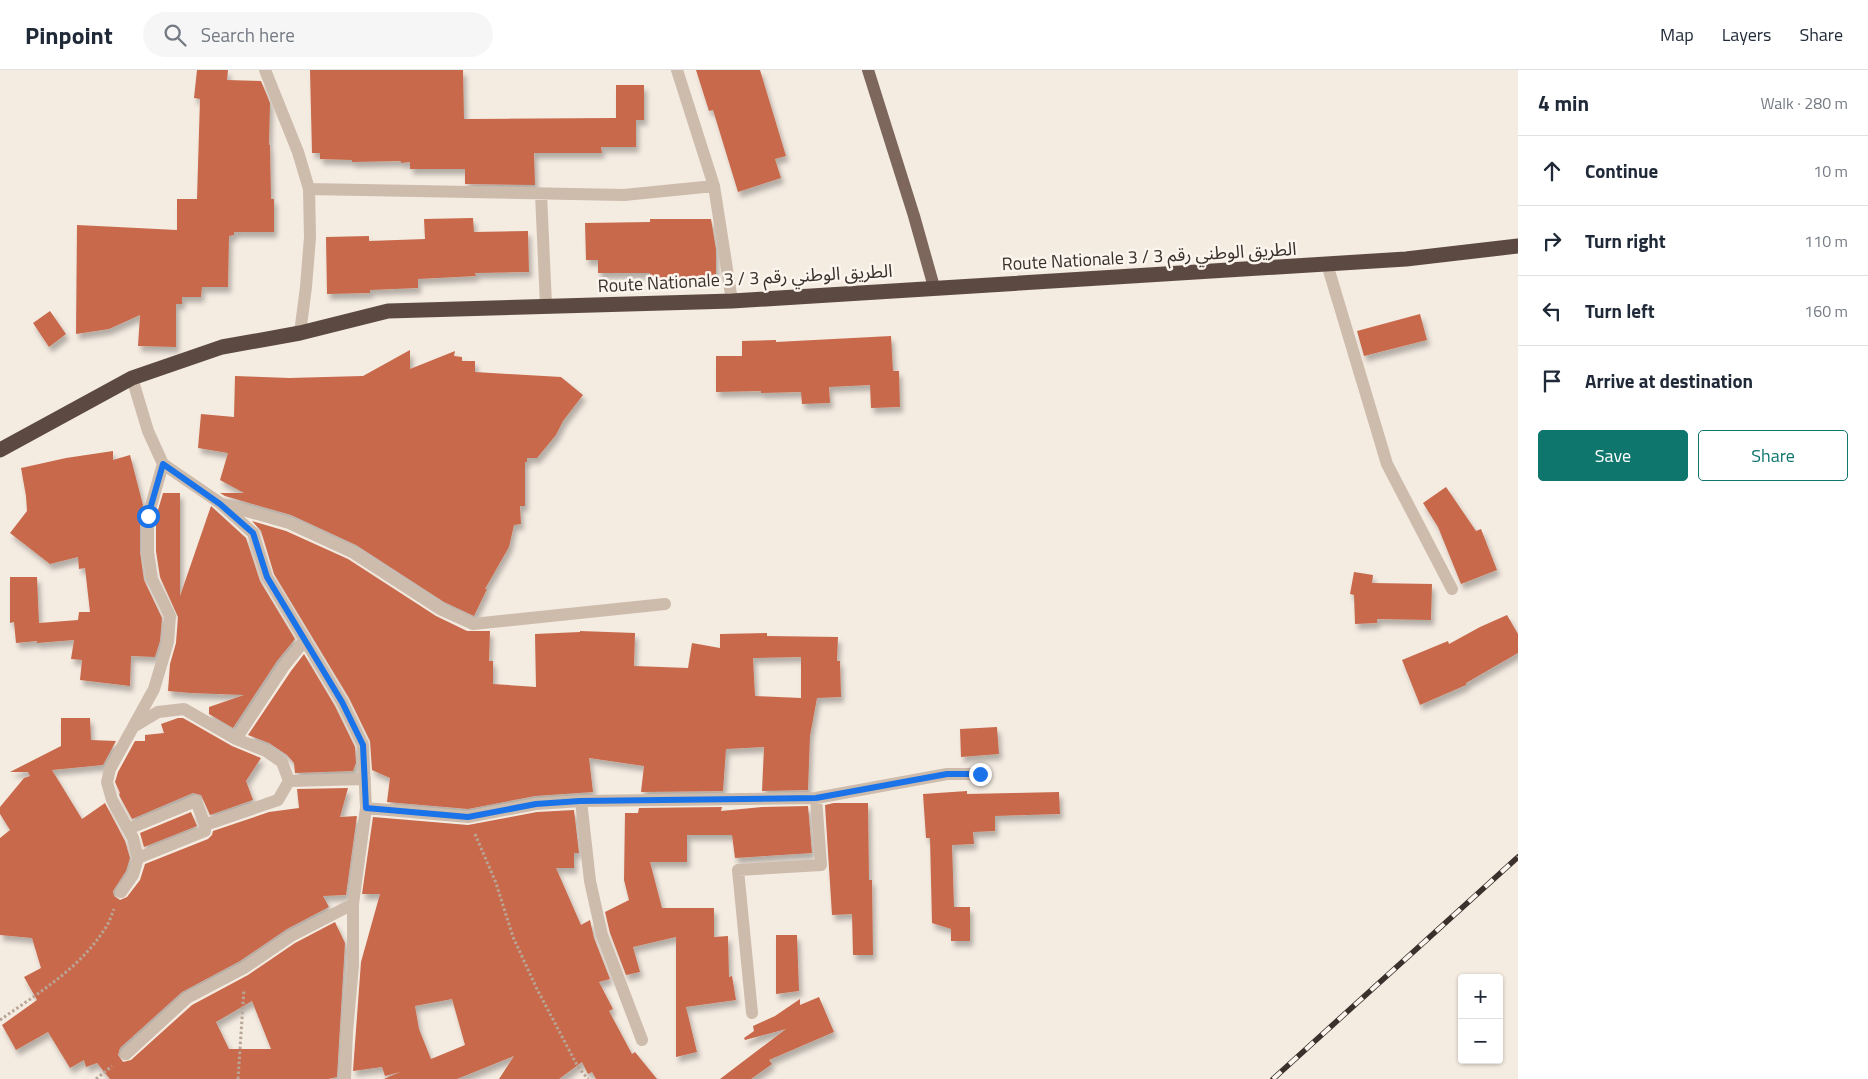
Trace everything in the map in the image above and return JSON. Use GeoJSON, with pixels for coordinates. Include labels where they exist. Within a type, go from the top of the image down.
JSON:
{"type":"FeatureCollection","features":[{"type":"Feature","properties":{"kind":"highway","name":"Route Nationale 3 / الطريق الوطني رقم 3"},"geometry":{"type":"LineString","coordinates":[[0,450],[132,378],[222,347],[300,334],[388,311],[732,301],[1406,259],[1518,246]]}},
{"type":"Feature","properties":{"kind":"main road"},"geometry":{"type":"LineString","coordinates":[[868,70],[914,216],[934,287]]}},
{"type":"Feature","properties":{"kind":"street"},"geometry":{"type":"LineString","coordinates":[[265,70],[298,152],[309,189],[310,237],[300,334]]}},
{"type":"Feature","properties":{"kind":"street"},"geometry":{"type":"LineString","coordinates":[[677,70],[714,186],[732,301]]}},
{"type":"Feature","properties":{"kind":"street"},"geometry":{"type":"LineString","coordinates":[[309,189],[624,195],[714,186]]}},
{"type":"Feature","properties":{"kind":"street"},"geometry":{"type":"LineString","coordinates":[[541,194],[546,305]]}},
{"type":"Feature","properties":{"kind":"street"},"geometry":{"type":"LineString","coordinates":[[1327,264],[1387,464],[1452,589]]}},
{"type":"Feature","properties":{"kind":"street"},"geometry":{"type":"LineString","coordinates":[[132,378],[148,431],[163,464],[220,504],[253,533],[267,577],[342,702],[363,745],[366,808],[352,904],[353,965],[345,1079]]}},
{"type":"Feature","properties":{"kind":"street"},"geometry":{"type":"LineString","coordinates":[[121,892],[133,875],[138,858],[133,838],[112,800],[107,782],[110,769],[154,689],[168,642],[170,616],[152,580],[148,552],[148,516],[163,464]]}},
{"type":"Feature","properties":{"kind":"street"},"geometry":{"type":"LineString","coordinates":[[220,504],[289,523],[352,552],[440,609],[474,624],[665,604]]}},
{"type":"Feature","properties":{"kind":"street"},"geometry":{"type":"LineString","coordinates":[[236,739],[284,666],[305,640]]}},
{"type":"Feature","properties":{"kind":"street"},"geometry":{"type":"LineString","coordinates":[[133,727],[158,712],[184,709],[236,739],[266,751],[282,762],[289,781]]}},
{"type":"Feature","properties":{"kind":"street"},"geometry":{"type":"LineString","coordinates":[[366,808],[468,817],[536,804],[580,801],[816,798],[947,774],[980,774]]}},
{"type":"Feature","properties":{"kind":"street"},"geometry":{"type":"LineString","coordinates":[[289,781],[365,779]]}},
{"type":"Feature","properties":{"kind":"street"},"geometry":{"type":"LineString","coordinates":[[205,825],[278,800],[289,781]]}},
{"type":"Feature","properties":{"kind":"street"},"geometry":{"type":"LineString","coordinates":[[752,1013],[738,870],[821,865],[816,798]]}},
{"type":"Feature","properties":{"kind":"street"},"geometry":{"type":"LineString","coordinates":[[128,829],[196,801],[205,825],[205,831],[138,858]]}},
{"type":"Feature","properties":{"kind":"street"},"geometry":{"type":"LineString","coordinates":[[580,801],[590,881],[602,935],[642,1040]]}},
{"type":"Feature","properties":{"kind":"street"},"geometry":{"type":"LineString","coordinates":[[126,1054],[187,998],[244,968],[291,936],[352,904]]}},
{"type":"Feature","properties":{"kind":"path"},"geometry":{"type":"LineString","coordinates":[[468,817],[496,883],[513,937],[578,1067],[588,1079]]}},
{"type":"Feature","properties":{"kind":"path"},"geometry":{"type":"LineString","coordinates":[[0,1020],[60,976],[90,950],[106,928],[121,892]]}},
{"type":"Feature","properties":{"kind":"path"},"geometry":{"type":"LineString","coordinates":[[238,1079],[244,998],[244,968]]}},
{"type":"Feature","properties":{"kind":"building"},"geometry":{"type":"Polygon","coordinates":[[[197,70],[228,70],[227,80],[261,81],[270,103],[269,145],[271,199],[274,199],[274,232],[234,232],[234,235],[229,236],[228,287],[202,287],[201,297],[182,297],[182,304],[176,304],[176,347],[138,346],[140,315],[109,329],[76,334],[77,225],[177,230],[177,199],[197,199],[200,99],[194,98],[197,70]]]}},
{"type":"Feature","properties":{"kind":"building"},"geometry":{"type":"Polygon","coordinates":[[[310,70],[463,70],[464,119],[616,118],[616,85],[644,85],[644,120],[636,120],[636,147],[601,147],[602,153],[534,153],[535,185],[465,184],[465,169],[410,169],[410,162],[401,163],[401,161],[352,162],[352,160],[320,159],[320,153],[312,153],[310,70]]]}},
{"type":"Feature","properties":{"kind":"building"},"geometry":{"type":"Polygon","coordinates":[[[696,70],[760,70],[786,156],[775,159],[781,178],[738,192],[713,110],[709,111],[696,70]]]}},
{"type":"Feature","properties":{"kind":"building"},"geometry":{"type":"Polygon","coordinates":[[[473,218],[474,232],[528,231],[529,272],[475,273],[476,276],[418,279],[418,288],[370,290],[370,293],[327,294],[326,237],[369,236],[369,241],[425,239],[424,219],[473,218]]]}},
{"type":"Feature","properties":{"kind":"building"},"geometry":{"type":"Polygon","coordinates":[[[650,219],[711,219],[716,249],[716,279],[650,280],[650,273],[598,273],[598,260],[586,260],[585,223],[650,222],[650,219]]]}},
{"type":"Feature","properties":{"kind":"building"},"geometry":{"type":"Polygon","coordinates":[[[50,311],[66,334],[49,347],[33,323],[50,311]]]}},
{"type":"Feature","properties":{"kind":"building"},"geometry":{"type":"Polygon","coordinates":[[[1420,314],[1427,340],[1364,356],[1357,331],[1420,314]]]}},
{"type":"Feature","properties":{"kind":"building"},"geometry":{"type":"Polygon","coordinates":[[[891,336],[893,371],[899,371],[900,407],[871,408],[870,385],[829,387],[830,403],[802,404],[801,392],[716,392],[716,356],[742,356],[742,341],[776,340],[776,342],[891,336]]]}},
{"type":"Feature","properties":{"kind":"building"},"geometry":{"type":"Polygon","coordinates":[[[410,350],[410,369],[455,351],[454,356],[462,357],[462,361],[475,361],[475,372],[561,377],[583,395],[563,421],[556,435],[537,458],[527,458],[527,462],[525,462],[525,506],[520,506],[521,524],[514,525],[509,547],[485,589],[487,589],[474,616],[444,602],[356,545],[291,515],[220,493],[244,493],[220,480],[228,453],[198,448],[201,414],[234,417],[235,376],[289,378],[363,376],[410,350]]]}},
{"type":"Feature","properties":{"kind":"building"},"geometry":{"type":"Polygon","coordinates":[[[113,451],[113,460],[130,455],[143,505],[140,516],[140,552],[144,580],[162,618],[160,641],[155,657],[131,656],[130,686],[80,680],[82,660],[71,659],[74,640],[16,643],[14,622],[10,623],[10,577],[37,577],[39,623],[78,620],[79,612],[90,612],[85,568],[79,569],[78,557],[50,564],[10,533],[27,511],[21,468],[66,458],[113,451]]]}},
{"type":"Feature","properties":{"kind":"building"},"geometry":{"type":"Polygon","coordinates":[[[1446,487],[1476,531],[1481,529],[1497,570],[1461,584],[1438,527],[1423,503],[1446,487]]]}},
{"type":"Feature","properties":{"kind":"building"},"geometry":{"type":"Polygon","coordinates":[[[163,493],[180,493],[180,596],[211,506],[246,538],[260,581],[295,639],[277,661],[233,728],[209,714],[209,707],[244,695],[168,691],[170,664],[176,643],[178,617],[160,577],[156,551],[156,517],[163,493]]]}},
{"type":"Feature","properties":{"kind":"building"},"geometry":{"type":"Polygon","coordinates":[[[252,521],[286,531],[348,559],[436,616],[467,631],[490,631],[489,661],[493,661],[493,684],[536,687],[535,634],[580,631],[635,633],[634,666],[688,668],[692,643],[720,648],[720,634],[767,633],[767,636],[838,637],[837,661],[840,661],[841,697],[817,698],[810,736],[808,790],[762,791],[764,747],[726,749],[723,791],[641,792],[644,766],[589,758],[593,792],[535,796],[468,809],[387,802],[390,778],[372,770],[370,741],[349,698],[274,574],[261,531],[252,521]],[[801,657],[753,658],[755,696],[801,698],[801,657]]]}},
{"type":"Feature","properties":{"kind":"building"},"geometry":{"type":"Polygon","coordinates":[[[1354,572],[1373,575],[1372,583],[1432,584],[1431,620],[1377,619],[1377,623],[1355,624],[1354,595],[1350,594],[1354,572]]]}},
{"type":"Feature","properties":{"kind":"building"},"geometry":{"type":"Polygon","coordinates":[[[1507,615],[1518,634],[1518,653],[1466,683],[1466,685],[1420,705],[1402,660],[1448,641],[1449,644],[1507,615]]]}},
{"type":"Feature","properties":{"kind":"building"},"geometry":{"type":"Polygon","coordinates":[[[304,654],[335,706],[355,747],[356,763],[353,771],[295,773],[294,763],[287,755],[269,743],[248,735],[304,654]]]}},
{"type":"Feature","properties":{"kind":"building"},"geometry":{"type":"Polygon","coordinates":[[[61,718],[90,718],[91,740],[116,741],[103,765],[52,770],[82,819],[105,803],[125,841],[130,858],[126,871],[113,891],[114,896],[120,900],[127,897],[140,880],[145,864],[208,839],[213,831],[269,812],[299,808],[297,789],[348,788],[340,817],[357,816],[346,895],[323,896],[329,907],[287,929],[240,961],[182,992],[120,1048],[118,1055],[123,1062],[131,1060],[192,1005],[248,975],[295,943],[335,922],[345,943],[337,1077],[328,1079],[110,1079],[97,1063],[86,1067],[84,1060],[70,1068],[48,1032],[16,1050],[2,1025],[37,1000],[24,977],[41,968],[32,938],[0,935],[0,838],[10,830],[0,814],[0,807],[24,778],[30,776],[28,772],[10,772],[61,746],[61,718]],[[252,1001],[216,1022],[229,1049],[271,1049],[252,1001]]]}},
{"type":"Feature","properties":{"kind":"building"},"geometry":{"type":"Polygon","coordinates":[[[183,718],[232,746],[261,758],[246,781],[253,800],[210,815],[201,795],[193,793],[132,819],[120,797],[115,782],[118,772],[135,741],[145,741],[145,735],[164,733],[161,724],[183,718]]]}},
{"type":"Feature","properties":{"kind":"building"},"geometry":{"type":"Polygon","coordinates":[[[997,727],[999,754],[961,757],[960,729],[997,727]]]}},
{"type":"Feature","properties":{"kind":"building"},"geometry":{"type":"Polygon","coordinates":[[[967,791],[967,794],[1059,792],[1060,814],[995,816],[995,831],[973,832],[974,844],[952,845],[954,907],[970,907],[970,941],[951,941],[951,929],[932,923],[930,838],[926,838],[923,794],[967,791]]]}},
{"type":"Feature","properties":{"kind":"building"},"geometry":{"type":"Polygon","coordinates":[[[834,803],[868,803],[869,880],[872,880],[873,955],[853,955],[852,914],[832,915],[825,805],[834,803]]]}},
{"type":"Feature","properties":{"kind":"building"},"geometry":{"type":"Polygon","coordinates":[[[808,806],[812,853],[735,858],[732,835],[687,835],[687,862],[650,862],[662,908],[714,908],[714,937],[728,936],[729,977],[732,976],[736,1000],[686,1007],[697,1052],[676,1057],[676,937],[633,947],[640,972],[626,975],[610,933],[605,912],[629,900],[624,880],[625,813],[638,813],[639,808],[722,807],[721,811],[762,807],[808,806]]]}},
{"type":"Feature","properties":{"kind":"building"},"geometry":{"type":"Polygon","coordinates":[[[574,810],[579,853],[574,853],[574,868],[556,868],[581,925],[590,920],[594,938],[610,979],[599,982],[613,1009],[609,1011],[632,1054],[635,1052],[657,1079],[596,1079],[592,1072],[588,1074],[582,1062],[559,1079],[499,1079],[514,1056],[457,1079],[384,1079],[400,1072],[385,1076],[382,1067],[353,1071],[361,962],[380,894],[362,894],[373,817],[468,825],[537,812],[574,810]],[[452,999],[415,1006],[419,1029],[431,1059],[465,1045],[452,999]]]}},
{"type":"Feature","properties":{"kind":"building"},"geometry":{"type":"Polygon","coordinates":[[[191,812],[197,826],[144,847],[140,833],[191,812]]]}},
{"type":"Feature","properties":{"kind":"building"},"geometry":{"type":"Polygon","coordinates":[[[776,935],[797,935],[799,991],[776,994],[776,935]]]}},
{"type":"Feature","properties":{"kind":"building"},"geometry":{"type":"Polygon","coordinates":[[[819,997],[834,1032],[769,1060],[772,1064],[751,1079],[720,1079],[786,1029],[745,1040],[744,1038],[754,1031],[753,1026],[775,1016],[800,999],[800,1005],[819,997]]]}},
{"type":"Feature","properties":{"kind":"railway"},"geometry":{"type":"LineString","coordinates":[[1273,1079],[1518,857]]}},
{"type":"Feature","properties":{"kind":"route"},"geometry":{"type":"LineString","coordinates":[[148,516],[163,464],[220,504],[253,533],[267,577],[342,702],[363,745],[366,808],[468,817],[536,804],[580,801],[816,798],[947,774],[980,774]]}}]}
